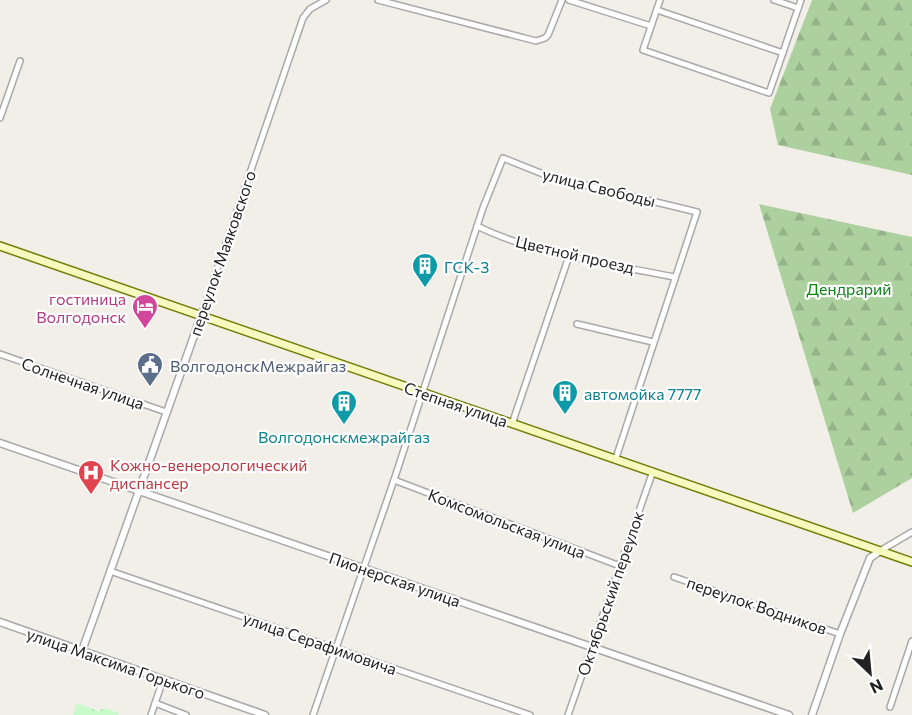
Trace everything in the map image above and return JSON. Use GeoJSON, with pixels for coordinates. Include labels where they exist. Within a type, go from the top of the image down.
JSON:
{"type":"FeatureCollection","features":[{"type":"Feature","properties":{"kind":"main road","name":"Степная улица"},"geometry":{"type":"LineString","coordinates":[[0,246],[912,562]]}},
{"type":"Feature","properties":{"kind":"street","name":"переулок Маяковского"},"geometry":{"type":"LineString","coordinates":[[82,651],[201,316],[303,18],[310,9],[326,0]]}},
{"type":"Feature","properties":{"kind":"street"},"geometry":{"type":"LineString","coordinates":[[378,0],[536,41],[548,35],[562,0]]}},
{"type":"Feature","properties":{"kind":"street"},"geometry":{"type":"LineString","coordinates":[[569,0],[651,26]]}},
{"type":"Feature","properties":{"kind":"street"},"geometry":{"type":"LineString","coordinates":[[660,0],[643,50],[769,93],[801,0]]}},
{"type":"Feature","properties":{"kind":"street"},"geometry":{"type":"LineString","coordinates":[[774,0],[798,8]]}},
{"type":"Feature","properties":{"kind":"street"},"geometry":{"type":"LineString","coordinates":[[657,10],[783,53]]}},
{"type":"Feature","properties":{"kind":"street"},"geometry":{"type":"LineString","coordinates":[[0,118],[20,61]]}},
{"type":"Feature","properties":{"kind":"street","name":"улица Свободы"},"geometry":{"type":"LineString","coordinates":[[477,226],[502,158],[548,176],[697,212],[674,277]]}},
{"type":"Feature","properties":{"kind":"street"},"geometry":{"type":"LineString","coordinates":[[313,715],[394,480],[477,226]]}},
{"type":"Feature","properties":{"kind":"street","name":"Цветной проезд"},"geometry":{"type":"LineString","coordinates":[[477,226],[497,235],[569,256],[674,277]]}},
{"type":"Feature","properties":{"kind":"street"},"geometry":{"type":"LineString","coordinates":[[512,424],[569,256]]}},
{"type":"Feature","properties":{"kind":"street"},"geometry":{"type":"LineString","coordinates":[[616,458],[674,277]]}},
{"type":"Feature","properties":{"kind":"street"},"geometry":{"type":"LineString","coordinates":[[577,324],[653,342]]}},
{"type":"Feature","properties":{"kind":"street","name":"Солнечная улица"},"geometry":{"type":"LineString","coordinates":[[0,354],[166,412]]}},
{"type":"Feature","properties":{"kind":"street","name":"Пионерская улица"},"geometry":{"type":"LineString","coordinates":[[0,444],[789,715]]}},
{"type":"Feature","properties":{"kind":"street","name":"Октябрьский переулок"},"geometry":{"type":"LineString","coordinates":[[568,715],[653,471]]}},
{"type":"Feature","properties":{"kind":"street","name":"Комсомольская улица"},"geometry":{"type":"LineString","coordinates":[[394,480],[620,566]]}},
{"type":"Feature","properties":{"kind":"street"},"geometry":{"type":"LineString","coordinates":[[813,715],[840,634],[870,558],[912,532]]}},
{"type":"Feature","properties":{"kind":"street","name":"улица Серафимовича"},"geometry":{"type":"LineString","coordinates":[[110,571],[530,715]]}},
{"type":"Feature","properties":{"kind":"street","name":"переулок Водников"},"geometry":{"type":"LineString","coordinates":[[674,577],[840,634]]}},
{"type":"Feature","properties":{"kind":"street","name":"улица Максима Горького"},"geometry":{"type":"LineString","coordinates":[[0,622],[248,712],[265,715]]}},
{"type":"Feature","properties":{"kind":"street"},"geometry":{"type":"LineString","coordinates":[[890,707],[912,641]]}},
{"type":"Feature","properties":{"kind":"street"},"geometry":{"type":"LineString","coordinates":[[151,715],[163,680]]}},
{"type":"Feature","properties":{"kind":"street"},"geometry":{"type":"LineString","coordinates":[[155,704],[186,715]]}},
{"type":"Feature","properties":{"kind":"green space"},"geometry":{"type":"Polygon","coordinates":[[[812,0],[912,0],[912,175],[778,145],[770,109],[812,0]]]}},
{"type":"Feature","properties":{"kind":"green space","name":"Дендрарий"},"geometry":{"type":"Polygon","coordinates":[[[759,204],[912,237],[912,478],[853,513],[759,204]]]}},
{"type":"Feature","properties":{"kind":"green space"},"geometry":{"type":"Polygon","coordinates":[[[77,703],[99,711],[104,708],[119,713],[118,715],[73,715],[77,703]]]}},
{"type":"Feature","properties":{"kind":"place","name":"ГСК-3"},"geometry":{"type":"Point","coordinates":[425,289]}},
{"type":"Feature","properties":{"kind":"place","name":"гостиница Волгодонск"},"geometry":{"type":"Point","coordinates":[145,330]}},
{"type":"Feature","properties":{"kind":"place","name":"ВолгодонскМежрайгаз"},"geometry":{"type":"Point","coordinates":[150,388]}},
{"type":"Feature","properties":{"kind":"place","name":"автомойка 7777"},"geometry":{"type":"Point","coordinates":[565,416]}},
{"type":"Feature","properties":{"kind":"place","name":"Волгодонскмежрайгаз"},"geometry":{"type":"Point","coordinates":[344,426]}},
{"type":"Feature","properties":{"kind":"place","name":"Кожно-венерологический диспансер"},"geometry":{"type":"Point","coordinates":[91,496]}}]}
